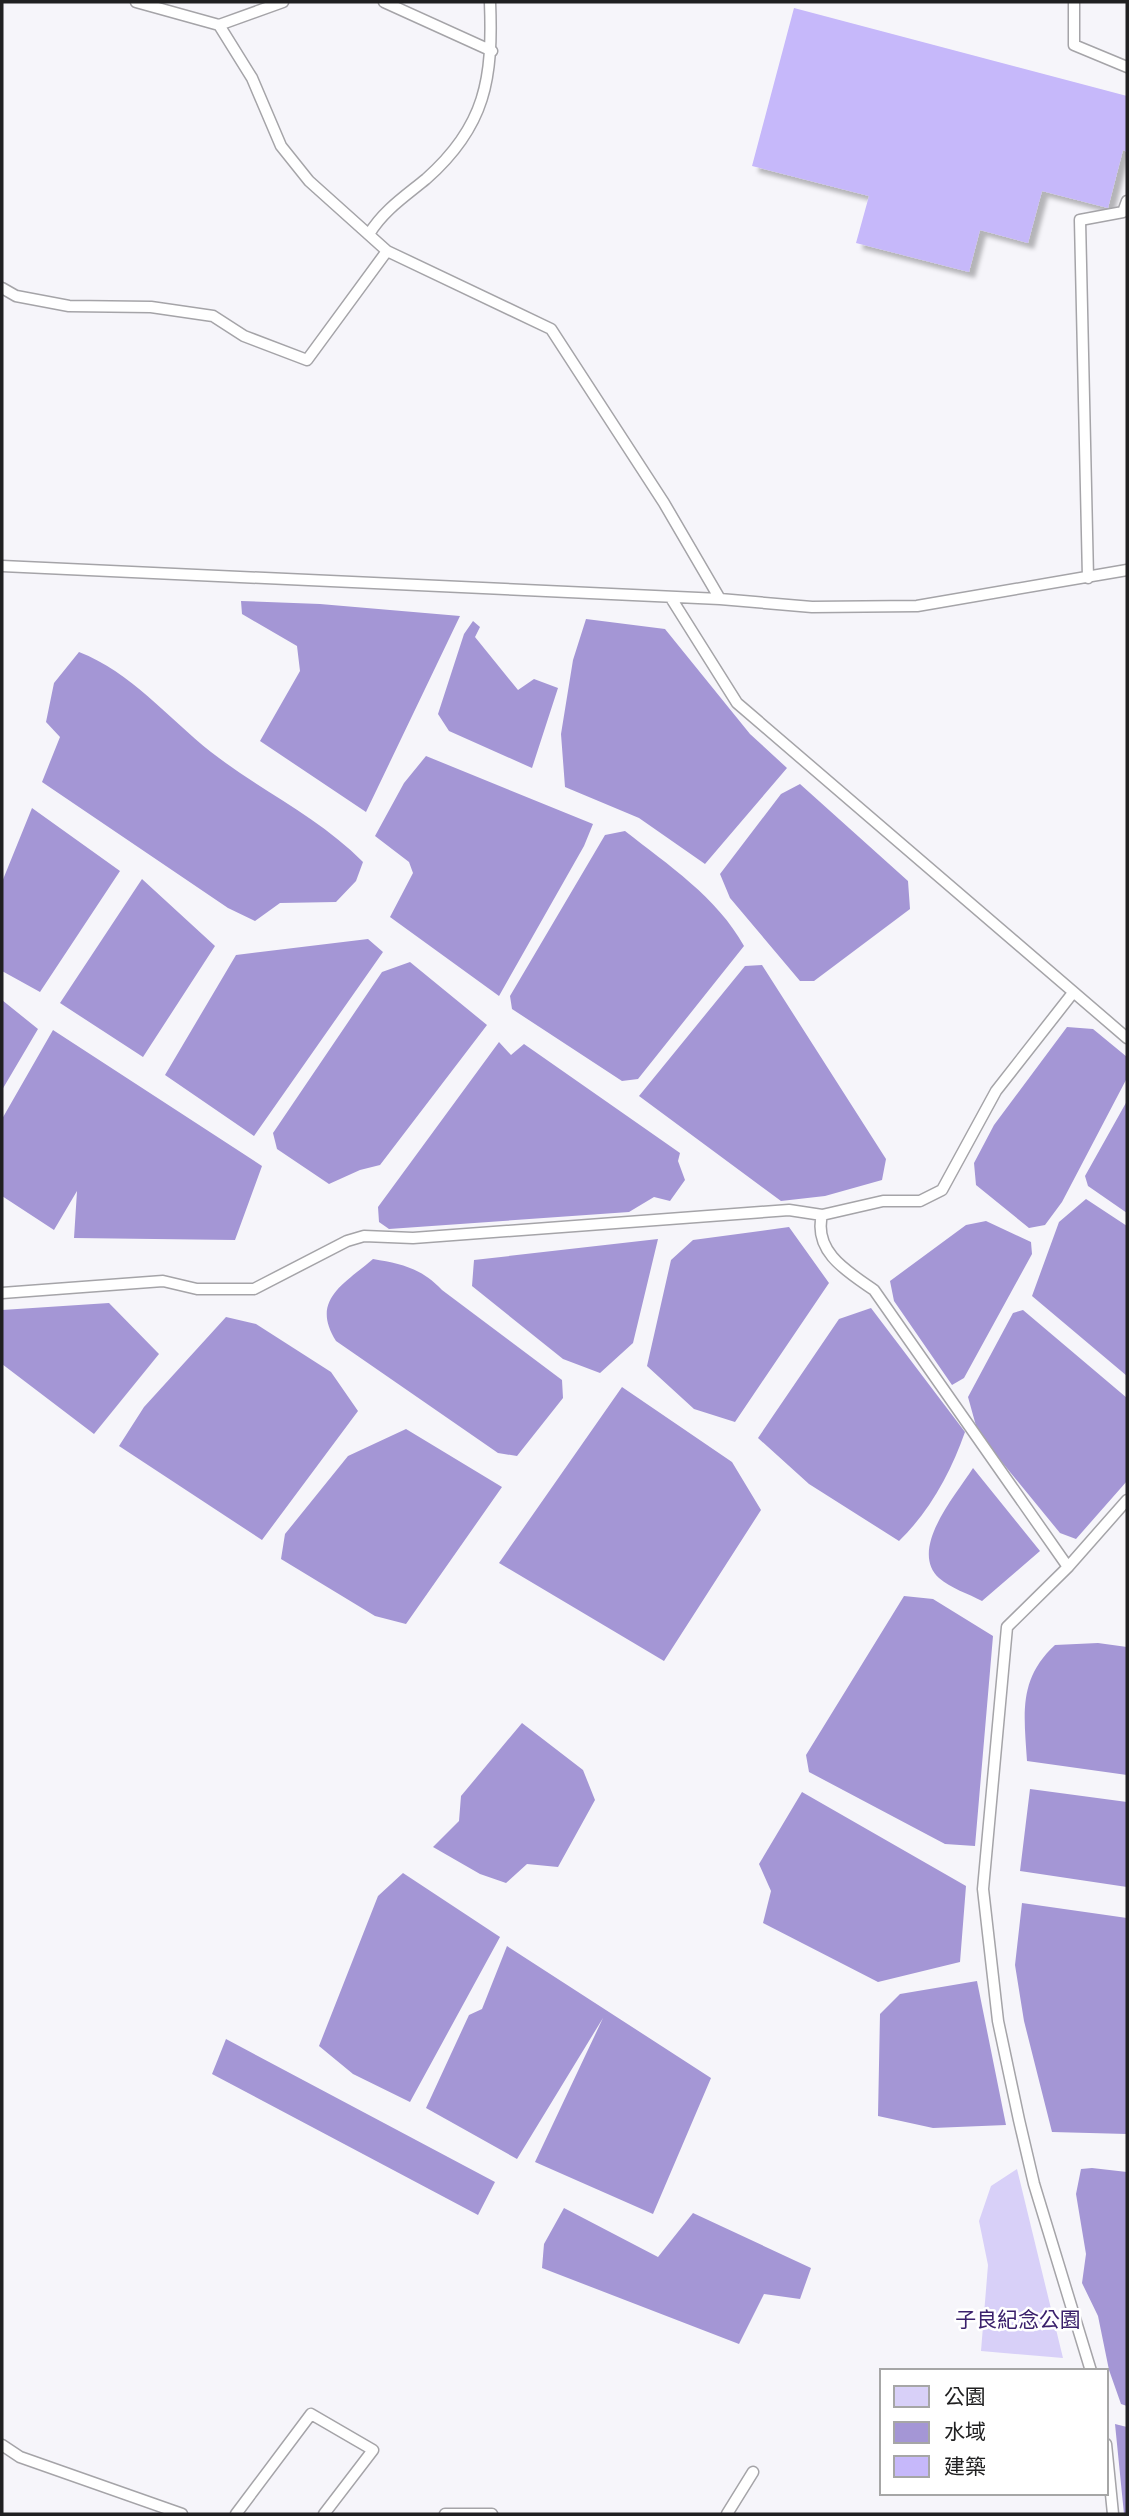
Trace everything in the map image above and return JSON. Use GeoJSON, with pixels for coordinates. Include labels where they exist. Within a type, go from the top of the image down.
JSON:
{"type":"FeatureCollection","features":[{"type":"Feature","properties":{"kind":"lane"},"geometry":{"type":"LineString","coordinates":[[136,2],[219,25],[283,2]]}},
{"type":"Feature","properties":{"kind":"lane"},"geometry":{"type":"LineString","coordinates":[[384,2],[492,51]]}},
{"type":"Feature","properties":{"kind":"lane"},"geometry":{"type":"LineString","coordinates":[[369,234],[381,216],[461,145],[473,122],[490,75],[490,2]]}},
{"type":"Feature","properties":{"kind":"lane"},"geometry":{"type":"LineString","coordinates":[[1074,2],[1074,45],[1127,67]]}},
{"type":"Feature","properties":{"kind":"lane"},"geometry":{"type":"LineString","coordinates":[[219,25],[252,78],[281,146],[309,181],[387,251],[551,329],[664,503],[720,599]]}},
{"type":"Feature","properties":{"kind":"lane"},"geometry":{"type":"LineString","coordinates":[[1088,578],[1080,220],[1123,212],[1127,201]]}},
{"type":"Feature","properties":{"kind":"lane"},"geometry":{"type":"LineString","coordinates":[[2,288],[16,296],[69,306],[151,307],[213,316],[254,340],[307,360],[387,251]]}},
{"type":"Feature","properties":{"kind":"lane"},"geometry":{"type":"LineString","coordinates":[[2,566],[720,599],[812,607],[917,606],[1127,570]]}},
{"type":"Feature","properties":{"kind":"lane"},"geometry":{"type":"LineString","coordinates":[[671,598],[737,703],[1072,994],[1127,1038]]}},
{"type":"Feature","properties":{"kind":"lane"},"geometry":{"type":"LineString","coordinates":[[2,1293],[163,1281],[197,1289],[254,1289],[348,1241],[364,1236],[413,1238],[789,1210],[822,1215],[883,1201],[920,1201],[942,1190],[996,1091],[1072,994]]}},
{"type":"Feature","properties":{"kind":"lane"},"geometry":{"type":"LineString","coordinates":[[822,1215],[821,1240],[841,1268],[874,1290],[1068,1567]]}},
{"type":"Feature","properties":{"kind":"lane"},"geometry":{"type":"LineString","coordinates":[[1090,2369],[1034,2184],[1019,2120],[998,2021],[983,1889],[1007,1627],[1068,1567],[1127,1500]]}},
{"type":"Feature","properties":{"kind":"lane"},"geometry":{"type":"LineString","coordinates":[[236,2514],[311,2414],[373,2450],[324,2514]]}},
{"type":"Feature","properties":{"kind":"lane"},"geometry":{"type":"LineString","coordinates":[[2,2445],[20,2457],[182,2514]]}},
{"type":"Feature","properties":{"kind":"lane"},"geometry":{"type":"LineString","coordinates":[[1108,2464],[1113,2514]]}},
{"type":"Feature","properties":{"kind":"lane"},"geometry":{"type":"LineString","coordinates":[[727,2514],[753,2472]]}},
{"type":"Feature","properties":{"kind":"lane"},"geometry":{"type":"LineString","coordinates":[[445,2514],[492,2514]]}},
{"type":"Feature","properties":{"kind":"green space","name":"子良紀念公園"},"geometry":{"type":"Polygon","coordinates":[[[1017,2169],[1063,2358],[981,2351],[988,2265],[979,2221],[991,2186],[1017,2169]]]}},
{"type":"Feature","properties":{"kind":"water"},"geometry":{"type":"Polygon","coordinates":[[[241,601],[320,604],[460,616],[366,812],[260,741],[300,671],[297,646],[242,614],[241,601]]]}},
{"type":"Feature","properties":{"kind":"water"},"geometry":{"type":"Polygon","coordinates":[[[586,619],[665,629],[750,734],[787,768],[705,864],[639,818],[565,787],[561,734],[573,660],[586,619]]]}},
{"type":"Feature","properties":{"kind":"water"},"geometry":{"type":"Polygon","coordinates":[[[473,621],[480,627],[475,637],[518,690],[534,679],[558,688],[532,768],[449,731],[438,714],[464,634],[473,621]]]}},
{"type":"Feature","properties":{"kind":"water"},"geometry":{"type":"Polygon","coordinates":[[[79,652],[116,671],[211,752],[328,831],[363,862],[356,881],[336,902],[280,903],[255,921],[228,908],[42,782],[60,737],[46,722],[54,683],[79,652]]]}},
{"type":"Feature","properties":{"kind":"water"},"geometry":{"type":"Polygon","coordinates":[[[426,756],[593,824],[584,846],[499,996],[390,917],[413,873],[409,862],[375,836],[404,783],[426,756]]]}},
{"type":"Feature","properties":{"kind":"water"},"geometry":{"type":"Polygon","coordinates":[[[800,784],[908,881],[910,909],[814,981],[800,981],[730,898],[720,874],[781,794],[800,784]]]}},
{"type":"Feature","properties":{"kind":"water"},"geometry":{"type":"Polygon","coordinates":[[[32,808],[120,871],[40,992],[2,971],[2,882],[32,808]]]}},
{"type":"Feature","properties":{"kind":"water"},"geometry":{"type":"Polygon","coordinates":[[[625,831],[706,897],[733,928],[744,946],[638,1079],[622,1081],[512,1009],[510,996],[605,835],[625,831]]]}},
{"type":"Feature","properties":{"kind":"water"},"geometry":{"type":"Polygon","coordinates":[[[142,879],[215,946],[143,1057],[60,1003],[142,879]]]}},
{"type":"Feature","properties":{"kind":"water"},"geometry":{"type":"Polygon","coordinates":[[[368,939],[383,952],[254,1136],[165,1075],[236,955],[368,939]]]}},
{"type":"Feature","properties":{"kind":"water"},"geometry":{"type":"Polygon","coordinates":[[[410,962],[487,1025],[380,1165],[360,1170],[329,1184],[277,1149],[273,1133],[382,972],[410,962]]]}},
{"type":"Feature","properties":{"kind":"water"},"geometry":{"type":"Polygon","coordinates":[[[762,965],[886,1159],[882,1180],[825,1196],[781,1201],[639,1096],[745,966],[762,965]]]}},
{"type":"Feature","properties":{"kind":"water"},"geometry":{"type":"Polygon","coordinates":[[[2,1000],[38,1029],[2,1090],[2,1000]]]}},
{"type":"Feature","properties":{"kind":"water"},"geometry":{"type":"Polygon","coordinates":[[[1067,1027],[1093,1029],[1127,1057],[1127,1078],[1062,1202],[1045,1225],[1029,1228],[976,1185],[974,1163],[994,1125],[1067,1027]]]}},
{"type":"Feature","properties":{"kind":"water"},"geometry":{"type":"Polygon","coordinates":[[[53,1030],[262,1166],[235,1240],[74,1238],[77,1191],[54,1230],[2,1196],[2,1119],[53,1030]]]}},
{"type":"Feature","properties":{"kind":"water"},"geometry":{"type":"Polygon","coordinates":[[[499,1042],[511,1055],[524,1044],[680,1153],[678,1161],[685,1180],[670,1201],[654,1197],[629,1212],[389,1229],[379,1222],[378,1207],[499,1042]]]}},
{"type":"Feature","properties":{"kind":"water"},"geometry":{"type":"Polygon","coordinates":[[[1127,1101],[1127,1213],[1088,1186],[1085,1176],[1127,1101]]]}},
{"type":"Feature","properties":{"kind":"water"},"geometry":{"type":"Polygon","coordinates":[[[1086,1199],[1127,1226],[1127,1376],[1032,1296],[1059,1222],[1086,1199]]]}},
{"type":"Feature","properties":{"kind":"water"},"geometry":{"type":"Polygon","coordinates":[[[986,1221],[1031,1242],[1032,1254],[964,1378],[952,1385],[894,1301],[890,1281],[966,1225],[986,1221]]]}},
{"type":"Feature","properties":{"kind":"water"},"geometry":{"type":"Polygon","coordinates":[[[789,1227],[829,1283],[735,1422],[694,1409],[647,1366],[671,1260],[693,1240],[789,1227]]]}},
{"type":"Feature","properties":{"kind":"water"},"geometry":{"type":"Polygon","coordinates":[[[658,1239],[633,1343],[600,1373],[563,1359],[472,1286],[474,1260],[658,1239]]]}},
{"type":"Feature","properties":{"kind":"water"},"geometry":{"type":"Polygon","coordinates":[[[373,1259],[402,1265],[419,1272],[562,1380],[563,1398],[517,1456],[498,1453],[336,1341],[329,1327],[329,1304],[342,1285],[373,1259]]]}},
{"type":"Feature","properties":{"kind":"water"},"geometry":{"type":"Polygon","coordinates":[[[109,1303],[159,1354],[94,1434],[2,1364],[2,1310],[109,1303]]]}},
{"type":"Feature","properties":{"kind":"water"},"geometry":{"type":"Polygon","coordinates":[[[871,1308],[965,1432],[938,1490],[920,1517],[899,1541],[809,1484],[758,1438],[839,1319],[871,1308]]]}},
{"type":"Feature","properties":{"kind":"water"},"geometry":{"type":"Polygon","coordinates":[[[1023,1310],[1127,1398],[1127,1481],[1076,1539],[1060,1533],[978,1433],[968,1397],[1013,1313],[1023,1310]]]}},
{"type":"Feature","properties":{"kind":"water"},"geometry":{"type":"Polygon","coordinates":[[[226,1317],[256,1324],[331,1372],[358,1411],[262,1540],[119,1446],[144,1407],[226,1317]]]}},
{"type":"Feature","properties":{"kind":"water"},"geometry":{"type":"Polygon","coordinates":[[[622,1387],[732,1462],[761,1510],[664,1661],[499,1563],[622,1387]]]}},
{"type":"Feature","properties":{"kind":"water"},"geometry":{"type":"Polygon","coordinates":[[[406,1429],[502,1487],[406,1624],[375,1616],[281,1559],[285,1534],[348,1456],[406,1429]]]}},
{"type":"Feature","properties":{"kind":"water"},"geometry":{"type":"Polygon","coordinates":[[[973,1468],[1040,1551],[982,1601],[943,1582],[931,1566],[929,1552],[938,1522],[973,1468]]]}},
{"type":"Feature","properties":{"kind":"water"},"geometry":{"type":"Polygon","coordinates":[[[904,1596],[933,1599],[993,1636],[975,1846],[945,1844],[809,1772],[806,1755],[904,1596]]]}},
{"type":"Feature","properties":{"kind":"water"},"geometry":{"type":"Polygon","coordinates":[[[1098,1643],[1127,1647],[1127,1775],[1027,1761],[1026,1698],[1035,1671],[1055,1645],[1098,1643]]]}},
{"type":"Feature","properties":{"kind":"water"},"geometry":{"type":"Polygon","coordinates":[[[522,1723],[583,1770],[595,1800],[558,1867],[527,1864],[506,1883],[480,1874],[433,1847],[459,1821],[461,1796],[522,1723]]]}},
{"type":"Feature","properties":{"kind":"water"},"geometry":{"type":"Polygon","coordinates":[[[1030,1789],[1127,1802],[1127,1887],[1020,1871],[1030,1789]]]}},
{"type":"Feature","properties":{"kind":"water"},"geometry":{"type":"Polygon","coordinates":[[[802,1792],[966,1886],[960,1962],[878,1982],[763,1923],[771,1891],[759,1864],[802,1792]]]}},
{"type":"Feature","properties":{"kind":"water"},"geometry":{"type":"Polygon","coordinates":[[[403,1873],[500,1937],[410,2102],[353,2074],[319,2046],[378,1896],[403,1873]]]}},
{"type":"Feature","properties":{"kind":"water"},"geometry":{"type":"Polygon","coordinates":[[[1022,1903],[1127,1918],[1127,2134],[1052,2132],[1024,2021],[1015,1965],[1022,1903]]]}},
{"type":"Feature","properties":{"kind":"water"},"geometry":{"type":"Polygon","coordinates":[[[507,1946],[711,2078],[653,2214],[535,2162],[603,2018],[517,2159],[426,2108],[469,2015],[482,2009],[507,1946]]]}},
{"type":"Feature","properties":{"kind":"water"},"geometry":{"type":"Polygon","coordinates":[[[977,1981],[1006,2125],[933,2128],[878,2116],[880,2014],[900,1994],[977,1981]]]}},
{"type":"Feature","properties":{"kind":"water"},"geometry":{"type":"Polygon","coordinates":[[[226,2039],[495,2182],[478,2215],[212,2074],[226,2039]]]}},
{"type":"Feature","properties":{"kind":"water"},"geometry":{"type":"Polygon","coordinates":[[[1081,2169],[1127,2172],[1127,2406],[1121,2404],[1109,2370],[1098,2316],[1082,2283],[1086,2254],[1076,2194],[1081,2169]]]}},
{"type":"Feature","properties":{"kind":"water"},"geometry":{"type":"Polygon","coordinates":[[[564,2208],[658,2257],[693,2213],[811,2268],[800,2299],[764,2294],[739,2344],[542,2268],[544,2244],[564,2208]]]}},
{"type":"Feature","properties":{"kind":"water"},"geometry":{"type":"Polygon","coordinates":[[[1115,2424],[1127,2427],[1127,2514],[1124,2514],[1115,2424]]]}},
{"type":"Feature","properties":{"kind":"building"},"geometry":{"type":"Polygon","coordinates":[[[794,8],[1127,96],[1127,152],[1123,150],[1108,208],[1042,191],[1028,243],[980,230],[969,272],[856,243],[869,196],[752,166],[794,8]]]}}]}
